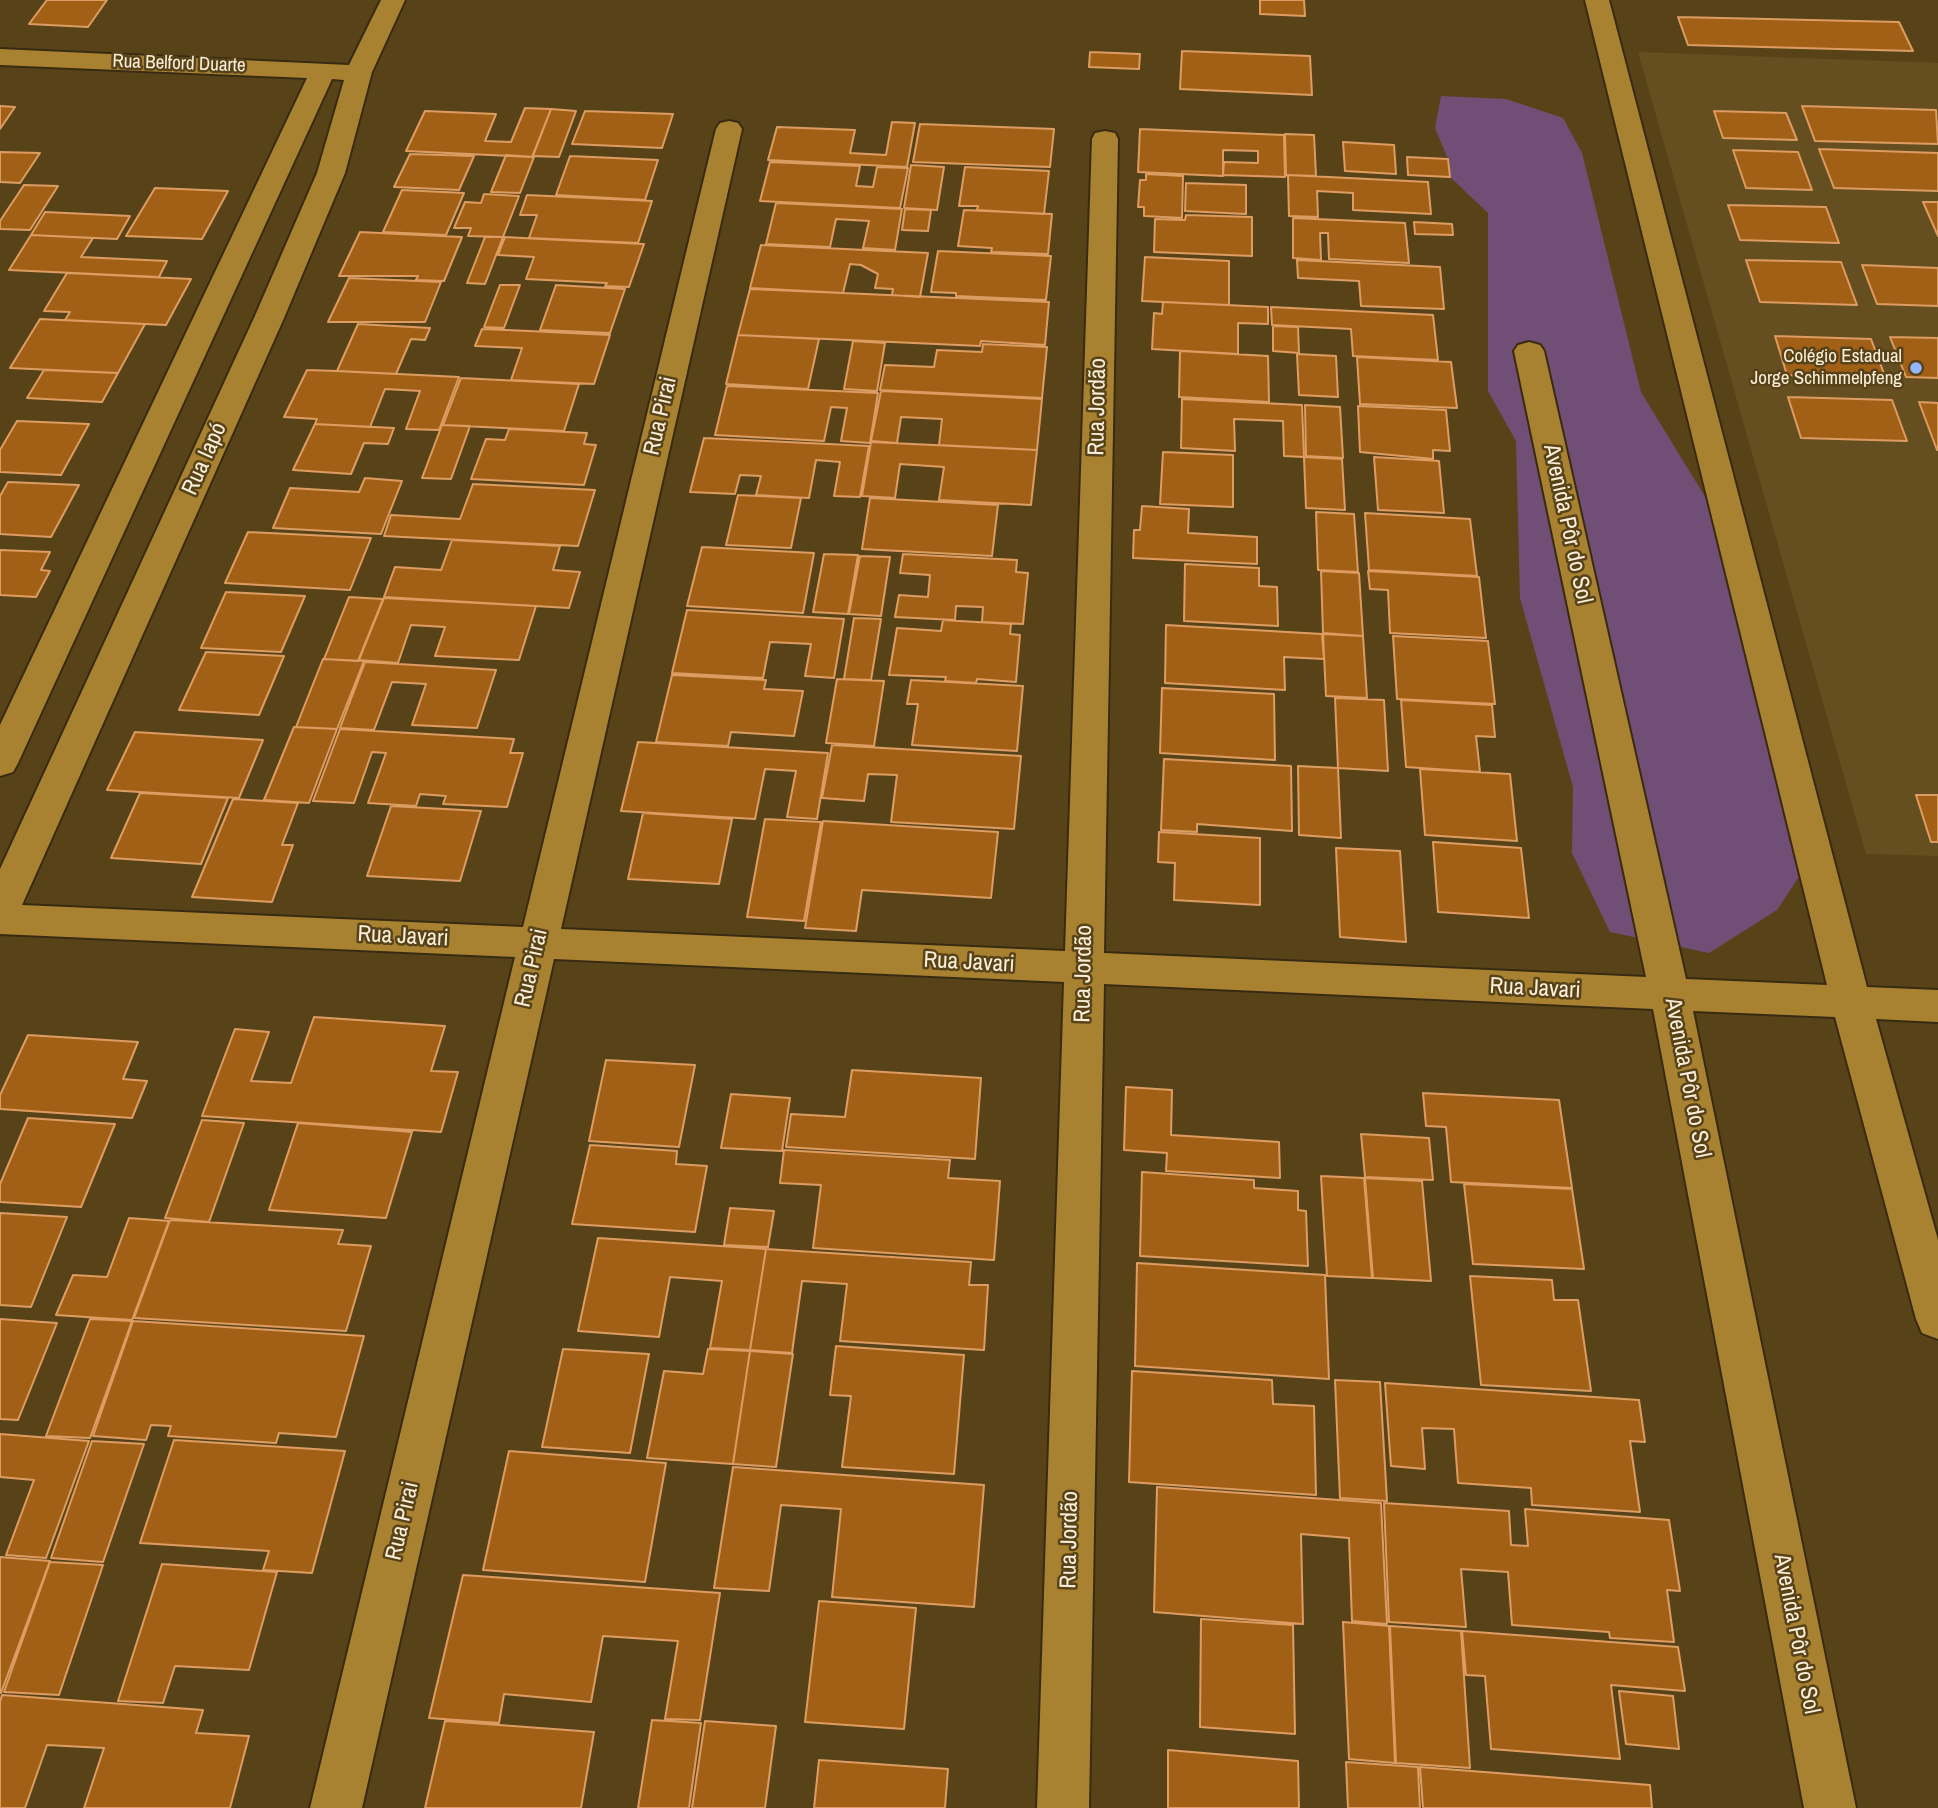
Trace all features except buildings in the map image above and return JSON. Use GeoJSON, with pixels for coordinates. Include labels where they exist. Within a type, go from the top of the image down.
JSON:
{"type":"FeatureCollection","features":[{"type":"Feature","properties":{"kind":"street","name":"Rua Iapó"},"geometry":{"type":"LineString","coordinates":[[0,911],[279,294],[331,173],[359,72],[393,0]]}},
{"type":"Feature","properties":{"kind":"street"},"geometry":{"type":"LineString","coordinates":[[1597,0],[1852,1002],[1938,1319]]}},
{"type":"Feature","properties":{"kind":"street","name":"Rua Belford Duarte"},"geometry":{"type":"LineString","coordinates":[[0,57],[359,72]]}},
{"type":"Feature","properties":{"kind":"street"},"geometry":{"type":"LineString","coordinates":[[0,763],[323,71]]}},
{"type":"Feature","properties":{"kind":"street","name":"Rua Pirai"},"geometry":{"type":"LineString","coordinates":[[335,1808],[729,129]]}},
{"type":"Feature","properties":{"kind":"street","name":"Rua Jordão"},"geometry":{"type":"LineString","coordinates":[[1063,1808],[1105,139]]}},
{"type":"Feature","properties":{"kind":"street","name":"Avenida Pôr do Sol"},"geometry":{"type":"LineString","coordinates":[[1529,351],[1670,995],[1830,1808]]}},
{"type":"Feature","properties":{"kind":"street","name":"Rua Javari"},"geometry":{"type":"LineString","coordinates":[[0,919],[1938,1006]]}},
{"type":"Feature","properties":{"kind":"shaded area"},"geometry":{"type":"Polygon","coordinates":[[[1638,52],[1938,63],[1938,856],[1866,854],[1638,52]]]}},
{"type":"Feature","properties":{"kind":"shaded area"},"geometry":{"type":"Polygon","coordinates":[[[1441,96],[1506,99],[1563,118],[1582,153],[1641,392],[1734,544],[1816,851],[1777,910],[1709,953],[1610,932],[1572,853],[1573,787],[1520,598],[1516,441],[1488,391],[1488,213],[1450,177],[1448,159],[1435,128],[1441,96]]]}},
{"type":"Feature","properties":{"kind":"place","name":"Colégio Estadual Jorge Schimmelpfeng"},"geometry":{"type":"Point","coordinates":[1916,368]}}]}
